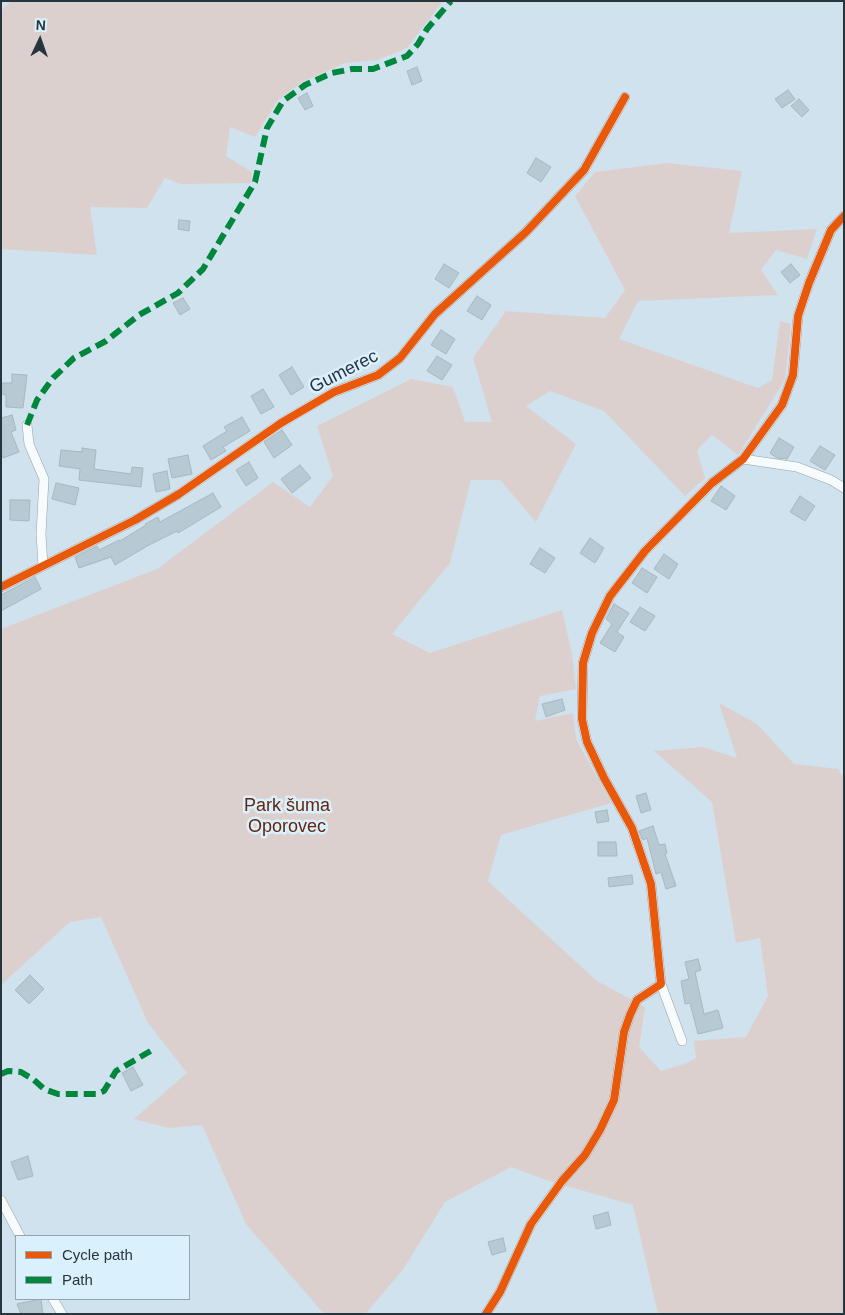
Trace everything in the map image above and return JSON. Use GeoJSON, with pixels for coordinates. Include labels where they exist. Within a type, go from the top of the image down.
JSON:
{"type":"FeatureCollection","features":[{"type":"Feature","properties":{"kind":"street","name":"Gumerec"},"geometry":{"type":"LineString","coordinates":[[1,587],[135,520],[179,494],[281,423],[334,392],[378,375],[400,358],[435,314],[526,232],[584,170],[625,97]]}},
{"type":"Feature","properties":{"kind":"street"},"geometry":{"type":"LineString","coordinates":[[682,1041],[661,984],[651,884],[632,828],[604,778],[587,742],[582,719],[583,663],[592,633],[610,596],[646,551],[712,482],[744,459],[782,405],[793,375],[798,316],[809,283],[831,230],[844,216]]}},
{"type":"Feature","properties":{"kind":"street"},"geometry":{"type":"LineString","coordinates":[[27,425],[29,444],[44,479],[41,534],[43,566]]}},
{"type":"Feature","properties":{"kind":"street"},"geometry":{"type":"LineString","coordinates":[[744,459],[797,468],[831,480],[844,488]]}},
{"type":"Feature","properties":{"kind":"street"},"geometry":{"type":"LineString","coordinates":[[486,1314],[500,1292],[531,1224],[562,1181],[585,1155],[600,1130],[614,1100],[624,1032],[630,1014],[638,1000],[661,984]]}},
{"type":"Feature","properties":{"kind":"street"},"geometry":{"type":"LineString","coordinates":[[1,1200],[19,1235]]}},
{"type":"Feature","properties":{"kind":"street"},"geometry":{"type":"LineString","coordinates":[[54,1300],[62,1314]]}},
{"type":"Feature","properties":{"kind":"green space"},"geometry":{"type":"Polygon","coordinates":[[[11,1],[443,1],[407,48],[377,60],[345,63],[302,82],[278,100],[255,137],[230,127],[226,156],[252,172],[251,183],[181,184],[165,178],[147,208],[90,207],[97,255],[1,249],[1,11],[11,1]]]}},
{"type":"Feature","properties":{"kind":"green space","name":"Park šuma Oporovec"},"geometry":{"type":"Polygon","coordinates":[[[667,163],[742,171],[729,233],[817,229],[807,259],[776,250],[761,270],[778,295],[638,301],[619,339],[758,388],[772,380],[780,321],[791,324],[785,380],[738,455],[712,435],[697,450],[705,478],[685,496],[604,411],[550,391],[526,406],[576,444],[536,522],[500,480],[471,480],[450,563],[392,634],[430,653],[562,610],[572,654],[576,689],[540,696],[535,721],[573,713],[576,739],[611,803],[501,835],[488,881],[597,981],[645,1007],[639,1047],[661,1071],[687,1063],[696,1058],[694,1041],[746,1037],[768,996],[760,938],[736,943],[712,802],[654,751],[703,747],[737,758],[719,703],[757,724],[794,764],[838,769],[844,778],[844,1314],[658,1314],[633,1205],[549,1181],[511,1167],[445,1202],[402,1271],[365,1314],[324,1314],[246,1224],[202,1125],[169,1128],[134,1119],[187,1073],[148,1023],[101,917],[70,922],[1,985],[1,629],[157,569],[273,482],[310,507],[333,476],[317,426],[411,379],[453,387],[465,422],[492,422],[473,358],[506,311],[605,318],[625,290],[575,196],[595,172],[667,163]]]}},
{"type":"Feature","properties":{"kind":"building"},"geometry":{"type":"Polygon","coordinates":[[[417,67],[422,81],[412,85],[407,71],[417,67]]]}},
{"type":"Feature","properties":{"kind":"building"},"geometry":{"type":"Polygon","coordinates":[[[788,90],[795,99],[782,108],[775,99],[788,90]]]}},
{"type":"Feature","properties":{"kind":"building"},"geometry":{"type":"Polygon","coordinates":[[[307,93],[313,106],[305,110],[298,98],[307,93]]]}},
{"type":"Feature","properties":{"kind":"building"},"geometry":{"type":"Polygon","coordinates":[[[799,99],[809,110],[802,117],[791,106],[799,99]]]}},
{"type":"Feature","properties":{"kind":"building"},"geometry":{"type":"Polygon","coordinates":[[[536,158],[551,167],[541,182],[527,173],[536,158]]]}},
{"type":"Feature","properties":{"kind":"building"},"geometry":{"type":"Polygon","coordinates":[[[179,220],[190,221],[189,231],[178,229],[179,220]]]}},
{"type":"Feature","properties":{"kind":"building"},"geometry":{"type":"Polygon","coordinates":[[[444,264],[459,273],[449,288],[435,279],[444,264]]]}},
{"type":"Feature","properties":{"kind":"building"},"geometry":{"type":"Polygon","coordinates":[[[791,264],[800,275],[790,283],[781,272],[791,264]]]}},
{"type":"Feature","properties":{"kind":"building"},"geometry":{"type":"Polygon","coordinates":[[[477,296],[491,305],[482,320],[467,311],[477,296]]]}},
{"type":"Feature","properties":{"kind":"building"},"geometry":{"type":"Polygon","coordinates":[[[183,298],[190,309],[180,315],[173,303],[183,298]]]}},
{"type":"Feature","properties":{"kind":"building"},"geometry":{"type":"Polygon","coordinates":[[[441,330],[455,339],[446,354],[431,345],[441,330]]]}},
{"type":"Feature","properties":{"kind":"building"},"geometry":{"type":"Polygon","coordinates":[[[437,356],[452,365],[442,380],[427,371],[437,356]]]}},
{"type":"Feature","properties":{"kind":"building"},"geometry":{"type":"Polygon","coordinates":[[[292,367],[304,387],[291,395],[279,375],[292,367]]]}},
{"type":"Feature","properties":{"kind":"building"},"geometry":{"type":"Polygon","coordinates":[[[12,374],[27,375],[23,408],[6,407],[6,395],[1,394],[1,383],[12,383],[12,374]]]}},
{"type":"Feature","properties":{"kind":"building"},"geometry":{"type":"Polygon","coordinates":[[[263,389],[274,407],[261,414],[251,396],[263,389]]]}},
{"type":"Feature","properties":{"kind":"building"},"geometry":{"type":"Polygon","coordinates":[[[12,415],[16,430],[11,432],[19,452],[3,458],[1,453],[1,418],[12,415]]]}},
{"type":"Feature","properties":{"kind":"building"},"geometry":{"type":"Polygon","coordinates":[[[242,417],[250,431],[223,447],[226,451],[211,460],[203,446],[227,431],[224,427],[242,417]]]}},
{"type":"Feature","properties":{"kind":"building"},"geometry":{"type":"Polygon","coordinates":[[[282,430],[292,445],[274,458],[264,442],[282,430]]]}},
{"type":"Feature","properties":{"kind":"building"},"geometry":{"type":"Polygon","coordinates":[[[779,438],[794,447],[787,459],[777,458],[770,453],[779,438]]]}},
{"type":"Feature","properties":{"kind":"building"},"geometry":{"type":"Polygon","coordinates":[[[820,446],[835,455],[825,470],[810,461],[820,446]]]}},
{"type":"Feature","properties":{"kind":"building"},"geometry":{"type":"Polygon","coordinates":[[[82,448],[96,450],[94,469],[131,474],[132,467],[143,468],[141,487],[79,480],[80,469],[59,466],[61,450],[82,452],[82,448]]]}},
{"type":"Feature","properties":{"kind":"building"},"geometry":{"type":"Polygon","coordinates":[[[188,455],[192,474],[172,478],[168,459],[188,455]]]}},
{"type":"Feature","properties":{"kind":"building"},"geometry":{"type":"Polygon","coordinates":[[[249,462],[258,478],[246,486],[236,470],[249,462]]]}},
{"type":"Feature","properties":{"kind":"building"},"geometry":{"type":"Polygon","coordinates":[[[300,465],[311,478],[292,493],[281,479],[300,465]]]}},
{"type":"Feature","properties":{"kind":"building"},"geometry":{"type":"Polygon","coordinates":[[[167,471],[170,489],[156,492],[153,474],[167,471]]]}},
{"type":"Feature","properties":{"kind":"building"},"geometry":{"type":"Polygon","coordinates":[[[56,483],[79,488],[75,505],[52,499],[56,483]]]}},
{"type":"Feature","properties":{"kind":"building"},"geometry":{"type":"Polygon","coordinates":[[[721,486],[735,496],[726,510],[711,501],[721,486]]]}},
{"type":"Feature","properties":{"kind":"building"},"geometry":{"type":"Polygon","coordinates":[[[213,493],[221,507],[178,533],[177,531],[149,545],[115,565],[111,557],[79,568],[75,557],[97,546],[99,550],[120,541],[158,517],[160,522],[213,493]]]}},
{"type":"Feature","properties":{"kind":"building"},"geometry":{"type":"Polygon","coordinates":[[[800,496],[815,506],[805,521],[790,512],[800,496]]]}},
{"type":"Feature","properties":{"kind":"building"},"geometry":{"type":"Polygon","coordinates":[[[10,500],[30,500],[29,521],[10,520],[10,500]]]}},
{"type":"Feature","properties":{"kind":"building"},"geometry":{"type":"Polygon","coordinates":[[[590,538],[604,548],[595,563],[580,553],[590,538]]]}},
{"type":"Feature","properties":{"kind":"building"},"geometry":{"type":"Polygon","coordinates":[[[540,548],[555,558],[545,573],[530,564],[540,548]]]}},
{"type":"Feature","properties":{"kind":"building"},"geometry":{"type":"Polygon","coordinates":[[[664,554],[678,564],[669,579],[654,569],[664,554]]]}},
{"type":"Feature","properties":{"kind":"building"},"geometry":{"type":"Polygon","coordinates":[[[642,568],[657,577],[647,593],[632,583],[642,568]]]}},
{"type":"Feature","properties":{"kind":"building"},"geometry":{"type":"Polygon","coordinates":[[[35,577],[41,589],[1,611],[1,595],[35,577]]]}},
{"type":"Feature","properties":{"kind":"building"},"geometry":{"type":"Polygon","coordinates":[[[614,604],[629,613],[617,632],[624,637],[615,652],[600,643],[612,624],[606,619],[614,604]]]}},
{"type":"Feature","properties":{"kind":"building"},"geometry":{"type":"Polygon","coordinates":[[[640,607],[655,616],[645,631],[630,622],[640,607]]]}},
{"type":"Feature","properties":{"kind":"building"},"geometry":{"type":"Polygon","coordinates":[[[562,699],[565,710],[546,717],[542,704],[562,699]]]}},
{"type":"Feature","properties":{"kind":"building"},"geometry":{"type":"Polygon","coordinates":[[[646,793],[651,810],[641,813],[636,796],[646,793]]]}},
{"type":"Feature","properties":{"kind":"building"},"geometry":{"type":"Polygon","coordinates":[[[607,810],[609,821],[597,823],[595,812],[607,810]]]}},
{"type":"Feature","properties":{"kind":"building"},"geometry":{"type":"Polygon","coordinates":[[[653,826],[659,845],[665,844],[667,853],[665,854],[676,886],[666,889],[661,872],[656,874],[647,838],[643,840],[639,831],[653,826]]]}},
{"type":"Feature","properties":{"kind":"building"},"geometry":{"type":"Polygon","coordinates":[[[598,842],[616,842],[617,856],[598,856],[598,842]]]}},
{"type":"Feature","properties":{"kind":"building"},"geometry":{"type":"Polygon","coordinates":[[[632,875],[633,884],[609,887],[608,878],[632,875]]]}},
{"type":"Feature","properties":{"kind":"building"},"geometry":{"type":"Polygon","coordinates":[[[698,959],[701,970],[695,972],[704,1014],[718,1010],[723,1028],[698,1034],[690,1003],[685,1004],[681,981],[689,979],[685,962],[698,959]]]}},
{"type":"Feature","properties":{"kind":"building"},"geometry":{"type":"Polygon","coordinates":[[[30,975],[44,989],[29,1004],[15,990],[30,975]]]}},
{"type":"Feature","properties":{"kind":"building"},"geometry":{"type":"Polygon","coordinates":[[[133,1067],[143,1085],[131,1091],[122,1073],[133,1067]]]}},
{"type":"Feature","properties":{"kind":"building"},"geometry":{"type":"Polygon","coordinates":[[[28,1156],[33,1176],[18,1180],[11,1162],[28,1156]]]}},
{"type":"Feature","properties":{"kind":"building"},"geometry":{"type":"Polygon","coordinates":[[[608,1212],[611,1225],[596,1229],[593,1216],[608,1212]]]}},
{"type":"Feature","properties":{"kind":"building"},"geometry":{"type":"Polygon","coordinates":[[[503,1238],[506,1251],[492,1255],[488,1242],[503,1238]]]}},
{"type":"Feature","properties":{"kind":"building"},"geometry":{"type":"Polygon","coordinates":[[[41,1300],[43,1314],[21,1314],[17,1304],[41,1300]]]}},
{"type":"Feature","properties":{"kind":"marked path"},"geometry":{"type":"LineString","coordinates":[[27,425],[37,400],[53,378],[74,358],[106,341],[139,315],[178,293],[203,269],[255,182],[267,128],[283,101],[305,85],[332,73],[352,69],[373,69],[407,56],[451,1]]}},
{"type":"Feature","properties":{"kind":"marked path"},"geometry":{"type":"LineString","coordinates":[[1,1074],[8,1071],[21,1072],[44,1089],[58,1094],[96,1094],[104,1091],[116,1071],[154,1049]]}},
{"type":"Feature","properties":{"kind":"cycle path"},"geometry":{"type":"LineString","coordinates":[[1,587],[135,520],[179,494],[281,423],[334,392],[378,375],[400,358],[435,314],[526,232],[584,170],[625,97]]}},
{"type":"Feature","properties":{"kind":"cycle path"},"geometry":{"type":"LineString","coordinates":[[486,1314],[500,1292],[531,1224],[562,1181],[585,1155],[600,1130],[614,1100],[624,1032],[630,1015],[637,1000],[661,984],[651,884],[632,828],[604,778],[587,742],[582,719],[583,663],[592,633],[610,596],[645,551],[712,483],[743,459],[782,405],[793,375],[798,316],[809,283],[831,230],[844,216]]}}]}
